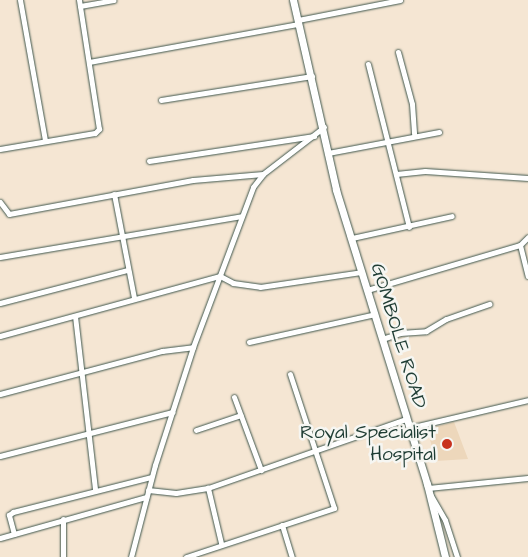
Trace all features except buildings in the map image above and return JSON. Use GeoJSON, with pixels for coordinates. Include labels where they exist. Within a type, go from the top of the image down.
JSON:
{"type":"FeatureCollection","features":[{"type":"Feature","properties":{"kind":"street"},"geometry":{"type":"LineString","coordinates":[[20,0],[45,141]]}},
{"type":"Feature","properties":{"kind":"street"},"geometry":{"type":"LineString","coordinates":[[0,149],[99,129],[79,0]]}},
{"type":"Feature","properties":{"kind":"street"},"geometry":{"type":"LineString","coordinates":[[80,6],[113,0]]}},
{"type":"Feature","properties":{"kind":"street","name":"GOMBOLE ROAD"},"geometry":{"type":"LineString","coordinates":[[293,0],[324,127],[328,153],[361,272],[428,490],[445,557]]}},
{"type":"Feature","properties":{"kind":"street"},"geometry":{"type":"LineString","coordinates":[[89,62],[298,22],[400,0]]}},
{"type":"Feature","properties":{"kind":"street"},"geometry":{"type":"LineString","coordinates":[[398,52],[412,104],[414,134]]}},
{"type":"Feature","properties":{"kind":"street"},"geometry":{"type":"LineString","coordinates":[[368,64],[409,227]]}},
{"type":"Feature","properties":{"kind":"street"},"geometry":{"type":"LineString","coordinates":[[161,100],[312,76]]}},
{"type":"Feature","properties":{"kind":"street"},"geometry":{"type":"LineString","coordinates":[[131,557],[148,490],[193,347],[253,187],[263,174],[315,136],[324,127]]}},
{"type":"Feature","properties":{"kind":"street"},"geometry":{"type":"LineString","coordinates":[[328,153],[414,134],[439,132]]}},
{"type":"Feature","properties":{"kind":"street"},"geometry":{"type":"LineString","coordinates":[[149,161],[315,136]]}},
{"type":"Feature","properties":{"kind":"street"},"geometry":{"type":"LineString","coordinates":[[396,174],[425,170],[528,178]]}},
{"type":"Feature","properties":{"kind":"street"},"geometry":{"type":"LineString","coordinates":[[0,202],[9,214],[193,180],[263,174]]}},
{"type":"Feature","properties":{"kind":"street"},"geometry":{"type":"LineString","coordinates":[[114,194],[134,298]]}},
{"type":"Feature","properties":{"kind":"street"},"geometry":{"type":"LineString","coordinates":[[0,257],[122,238],[242,216]]}},
{"type":"Feature","properties":{"kind":"street"},"geometry":{"type":"LineString","coordinates":[[352,238],[409,227],[452,216]]}},
{"type":"Feature","properties":{"kind":"street"},"geometry":{"type":"LineString","coordinates":[[367,290],[520,245],[528,237]]}},
{"type":"Feature","properties":{"kind":"street"},"geometry":{"type":"LineString","coordinates":[[520,245],[528,276]]}},
{"type":"Feature","properties":{"kind":"street"},"geometry":{"type":"LineString","coordinates":[[0,303],[128,270]]}},
{"type":"Feature","properties":{"kind":"street"},"geometry":{"type":"LineString","coordinates":[[0,336],[220,276],[233,283],[260,287],[361,272]]}},
{"type":"Feature","properties":{"kind":"street"},"geometry":{"type":"LineString","coordinates":[[382,339],[400,333],[426,331],[446,319],[489,304]]}},
{"type":"Feature","properties":{"kind":"street"},"geometry":{"type":"LineString","coordinates":[[249,342],[375,314]]}},
{"type":"Feature","properties":{"kind":"street"},"geometry":{"type":"LineString","coordinates":[[75,316],[95,490]]}},
{"type":"Feature","properties":{"kind":"street"},"geometry":{"type":"LineString","coordinates":[[0,394],[162,351],[193,347]]}},
{"type":"Feature","properties":{"kind":"street"},"geometry":{"type":"LineString","coordinates":[[186,557],[221,543],[334,508],[290,374]]}},
{"type":"Feature","properties":{"kind":"street"},"geometry":{"type":"LineString","coordinates":[[234,397],[261,470]]}},
{"type":"Feature","properties":{"kind":"street"},"geometry":{"type":"LineString","coordinates":[[409,428],[528,400]]}},
{"type":"Feature","properties":{"kind":"street"},"geometry":{"type":"LineString","coordinates":[[0,456],[66,440],[89,430],[172,412]]}},
{"type":"Feature","properties":{"kind":"street"},"geometry":{"type":"LineString","coordinates":[[196,430],[241,415]]}},
{"type":"Feature","properties":{"kind":"street"},"geometry":{"type":"LineString","coordinates":[[148,490],[176,494],[208,488],[406,418]]}},
{"type":"Feature","properties":{"kind":"street"},"geometry":{"type":"LineString","coordinates":[[14,534],[10,513],[152,477]]}},
{"type":"Feature","properties":{"kind":"street"},"geometry":{"type":"LineString","coordinates":[[457,557],[445,520],[428,490],[528,478]]}},
{"type":"Feature","properties":{"kind":"street"},"geometry":{"type":"LineString","coordinates":[[208,488],[221,543]]}},
{"type":"Feature","properties":{"kind":"street"},"geometry":{"type":"LineString","coordinates":[[0,538],[146,497]]}},
{"type":"Feature","properties":{"kind":"street"},"geometry":{"type":"LineString","coordinates":[[63,519],[63,557]]}},
{"type":"Feature","properties":{"kind":"street"},"geometry":{"type":"LineString","coordinates":[[282,525],[292,557]]}},
{"type":"Feature","properties":{"kind":"shaded area","name":"Royal Specialist Hospital"},"geometry":{"type":"Polygon","coordinates":[[[454,422],[468,459],[436,461],[427,429],[454,422]]]}},
{"type":"Feature","properties":{"kind":"place","name":"Royal Specialist Hospital"},"geometry":{"type":"Point","coordinates":[447,444]}}]}
